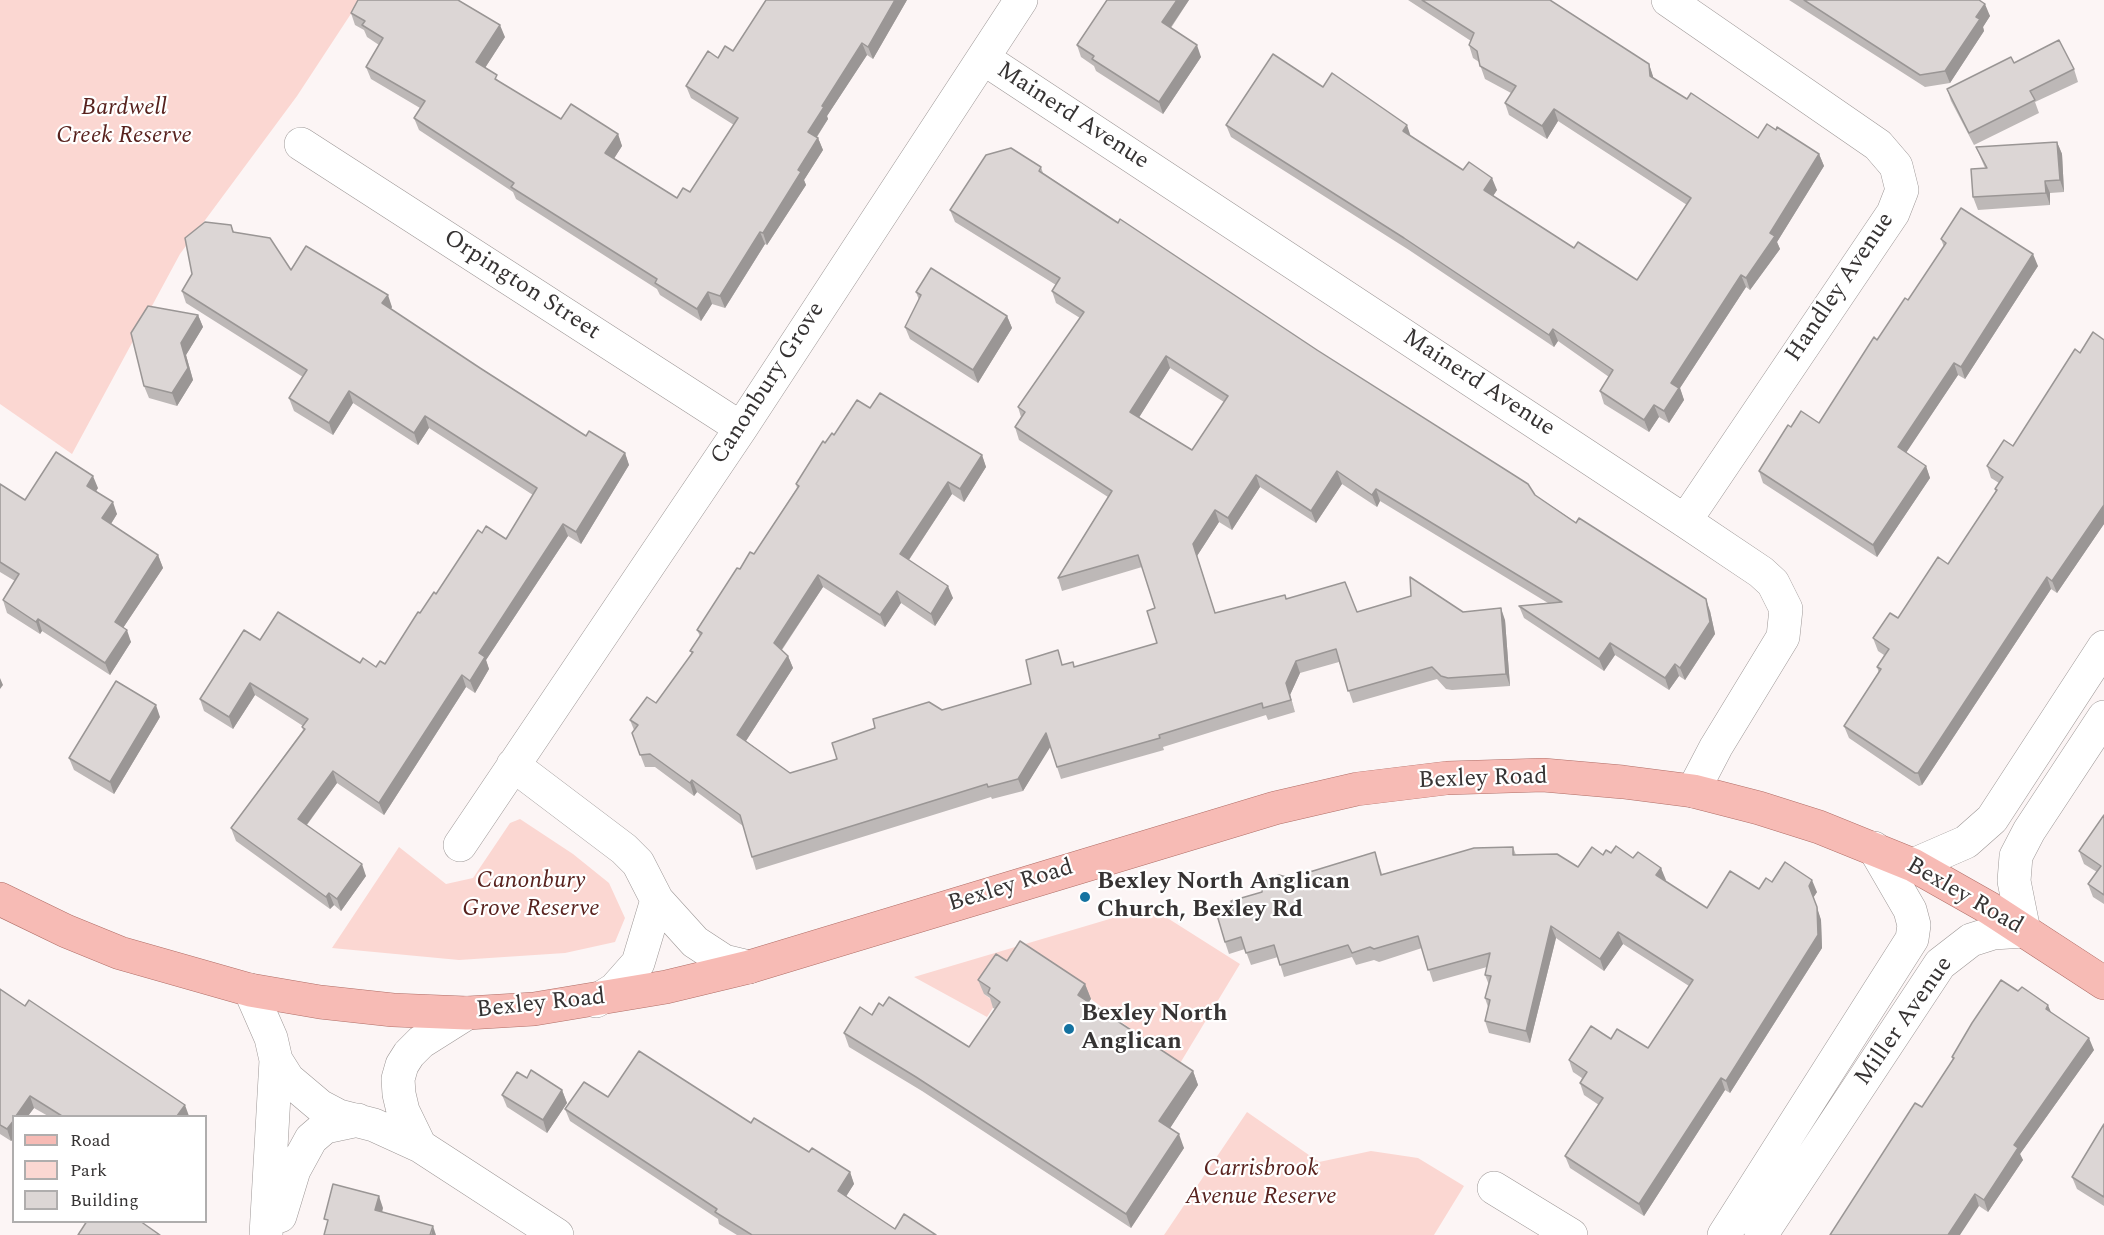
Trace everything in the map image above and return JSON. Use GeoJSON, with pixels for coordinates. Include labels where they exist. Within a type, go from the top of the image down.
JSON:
{"type":"FeatureCollection","features":[{"type":"Feature","properties":{"kind":"main road","name":"Bexley Road"},"geometry":{"type":"LineString","coordinates":[[0,899],[66,931],[120,953],[250,990],[320,1002],[393,1010],[467,1013],[534,1009],[596,1001],[749,967],[1264,811],[1357,789],[1447,778],[1543,775],[1693,791],[1759,808],[1874,848],[1913,865],[2024,931],[2104,983]]}},
{"type":"Feature","properties":{"kind":"street","name":"Canonbury Grove"},"geometry":{"type":"LineString","coordinates":[[460,845],[741,428],[1021,0]]}},
{"type":"Feature","properties":{"kind":"street","name":"Handley Avenue"},"geometry":{"type":"LineString","coordinates":[[1668,0],[1878,145],[1896,166],[1902,190],[1893,213],[1685,521]]}},
{"type":"Feature","properties":{"kind":"street","name":"Mainerd Avenue"},"geometry":{"type":"LineString","coordinates":[[983,58],[1761,572],[1777,589],[1786,609],[1783,637],[1716,747],[1693,791]]}},
{"type":"Feature","properties":{"kind":"street","name":"Orpington Street"},"geometry":{"type":"LineString","coordinates":[[301,144],[741,428]]}},
{"type":"Feature","properties":{"kind":"street"},"geometry":{"type":"LineString","coordinates":[[1913,865],[1966,842],[1992,819],[2104,647]]}},
{"type":"Feature","properties":{"kind":"street"},"geometry":{"type":"LineString","coordinates":[[2024,931],[2014,881],[2016,856],[2029,831],[2104,717]]}},
{"type":"Feature","properties":{"kind":"street"},"geometry":{"type":"LineString","coordinates":[[513,765],[624,849],[638,863],[657,900],[709,954],[724,961],[749,967]]}},
{"type":"Feature","properties":{"kind":"street","name":"Miller Avenue"},"geometry":{"type":"LineString","coordinates":[[1724,1235],[1912,939],[1914,926],[1910,910],[1874,848]]}},
{"type":"Feature","properties":{"kind":"street"},"geometry":{"type":"LineString","coordinates":[[596,1001],[615,989],[638,963],[657,900]]}},
{"type":"Feature","properties":{"kind":"street","name":"Miller Avenue"},"geometry":{"type":"LineString","coordinates":[[1761,1235],[1940,963],[1961,945],[1981,936],[2024,931]]}},
{"type":"Feature","properties":{"kind":"street"},"geometry":{"type":"LineString","coordinates":[[250,990],[271,1038],[276,1060],[266,1235]]}},
{"type":"Feature","properties":{"kind":"street"},"geometry":{"type":"LineString","coordinates":[[420,1146],[403,1110],[399,1094],[398,1078],[402,1065],[421,1042],[467,1013]]}},
{"type":"Feature","properties":{"kind":"street"},"geometry":{"type":"LineString","coordinates":[[276,1060],[288,1079],[320,1106],[339,1116],[394,1133],[420,1146],[557,1235]]}},
{"type":"Feature","properties":{"kind":"street"},"geometry":{"type":"LineString","coordinates":[[274,1235],[294,1170],[311,1139],[326,1127],[358,1120]]}},
{"type":"Feature","properties":{"kind":"street"},"geometry":{"type":"LineString","coordinates":[[1494,1188],[1571,1235]]}},
{"type":"Feature","properties":{"kind":"green space","name":"Bardwell Creek Reserve"},"geometry":{"type":"Polygon","coordinates":[[[0,0],[360,0],[297,96],[180,254],[72,454],[0,404],[0,0]]]}},
{"type":"Feature","properties":{"kind":"green space","name":"Canonbury Grove Reserve"},"geometry":{"type":"Polygon","coordinates":[[[520,819],[573,854],[609,883],[625,918],[615,942],[565,953],[459,960],[332,948],[399,847],[446,884],[473,878],[510,823],[520,819]]]}},
{"type":"Feature","properties":{"kind":"green space"},"geometry":{"type":"Polygon","coordinates":[[[1150,907],[1240,964],[1179,1065],[1091,999],[1026,956],[984,994],[996,1003],[987,1017],[914,977],[1150,907]]]}},
{"type":"Feature","properties":{"kind":"green space","name":"Carrisbrook Avenue Reserve"},"geometry":{"type":"Polygon","coordinates":[[[1247,1112],[1319,1162],[1371,1151],[1418,1158],[1464,1186],[1434,1235],[1164,1235],[1247,1112]]]}},
{"type":"Feature","properties":{"kind":"building"},"geometry":{"type":"Polygon","coordinates":[[[358,0],[458,0],[500,25],[476,62],[497,75],[495,79],[561,119],[571,104],[618,134],[605,153],[677,198],[683,188],[690,192],[738,118],[686,86],[708,51],[718,58],[725,46],[733,51],[766,0],[895,0],[868,47],[862,43],[822,106],[824,107],[808,132],[818,138],[798,170],[801,172],[763,233],[760,232],[720,296],[708,292],[697,309],[655,283],[657,279],[511,187],[514,183],[414,118],[425,101],[366,67],[383,38],[362,25],[365,21],[351,13],[358,0]]]}},
{"type":"Feature","properties":{"kind":"building"},"geometry":{"type":"Polygon","coordinates":[[[1107,0],[1177,0],[1162,22],[1197,45],[1159,102],[1092,59],[1094,56],[1077,45],[1107,0]]]}},
{"type":"Feature","properties":{"kind":"building"},"geometry":{"type":"Polygon","coordinates":[[[1422,0],[1550,0],[1649,64],[1650,76],[1687,99],[1691,93],[1758,138],[1767,124],[1776,130],[1777,127],[1819,154],[1770,233],[1775,236],[1746,278],[1741,275],[1671,383],[1679,388],[1664,411],[1654,405],[1644,420],[1600,391],[1613,370],[1553,329],[1549,335],[1404,238],[1226,125],[1273,54],[1323,87],[1332,73],[1407,125],[1403,131],[1463,170],[1469,162],[1492,178],[1484,190],[1574,248],[1578,242],[1637,280],[1691,198],[1554,109],[1542,126],[1505,103],[1516,86],[1480,66],[1477,51],[1469,45],[1474,33],[1422,0]]]}},
{"type":"Feature","properties":{"kind":"building"},"geometry":{"type":"Polygon","coordinates":[[[1804,0],[1979,0],[1985,4],[1976,17],[1980,19],[1945,71],[1920,75],[1804,0]]]}},
{"type":"Feature","properties":{"kind":"building"},"geometry":{"type":"Polygon","coordinates":[[[2059,40],[2074,69],[2030,91],[2035,100],[1969,133],[1947,89],[2011,57],[2014,63],[2059,40]]]}},
{"type":"Feature","properties":{"kind":"building"},"geometry":{"type":"Polygon","coordinates":[[[2057,142],[2060,180],[2045,181],[2046,193],[1973,197],[1971,169],[1987,168],[1976,147],[2057,142]]]}},
{"type":"Feature","properties":{"kind":"building"},"geometry":{"type":"Polygon","coordinates":[[[1011,148],[1041,167],[1039,171],[1118,223],[1120,219],[1317,350],[1528,484],[1535,495],[1576,523],[1579,518],[1706,599],[1710,622],[1680,668],[1675,664],[1665,678],[1610,643],[1599,659],[1519,606],[1562,602],[1376,489],[1372,495],[1337,471],[1311,511],[1256,475],[1228,518],[1215,510],[1193,544],[1215,613],[1285,595],[1286,599],[1345,582],[1357,612],[1411,596],[1410,577],[1463,612],[1501,608],[1506,674],[1448,678],[1441,676],[1432,667],[1348,691],[1336,649],[1296,661],[1286,683],[1291,700],[1263,708],[1262,703],[1159,735],[1160,738],[1057,767],[1046,733],[1018,779],[988,787],[987,784],[752,857],[740,815],[692,780],[690,783],[650,754],[640,755],[632,733],[638,725],[630,720],[647,697],[656,703],[693,652],[690,651],[702,633],[697,630],[737,568],[740,569],[750,552],[754,554],[799,486],[796,484],[823,441],[825,443],[832,433],[834,435],[857,400],[870,408],[880,393],[982,455],[960,489],[948,482],[900,554],[948,586],[931,614],[897,591],[880,615],[818,575],[774,643],[788,656],[737,735],[790,773],[837,759],[832,743],[875,728],[873,719],[929,702],[942,710],[1031,684],[1026,660],[1058,650],[1062,665],[1073,662],[1074,667],[1157,643],[1147,611],[1155,608],[1138,555],[1058,578],[1112,491],[1015,427],[1025,412],[1018,407],[1084,312],[1052,291],[1060,278],[950,210],[986,155],[1011,148]],[[1166,356],[1130,412],[1192,450],[1228,396],[1166,356]]]}},
{"type":"Feature","properties":{"kind":"building"},"geometry":{"type":"Polygon","coordinates":[[[1961,208],[2033,254],[1961,367],[1954,363],[1898,447],[1926,466],[1873,545],[1759,471],[1788,425],[1791,427],[1801,411],[1819,423],[1874,337],[1877,340],[1905,298],[1908,300],[1946,243],[1941,239],[1961,208]]]}},
{"type":"Feature","properties":{"kind":"building"},"geometry":{"type":"Polygon","coordinates":[[[205,222],[231,225],[233,232],[270,238],[291,270],[306,246],[388,295],[382,303],[480,368],[586,436],[589,431],[625,453],[576,532],[563,524],[479,653],[485,657],[470,681],[462,675],[379,803],[333,771],[298,819],[362,864],[337,899],[329,893],[326,897],[231,828],[305,729],[302,727],[308,719],[250,683],[229,717],[200,699],[244,630],[260,640],[278,612],[360,663],[363,658],[376,667],[380,661],[385,664],[418,612],[420,613],[434,592],[436,594],[478,530],[482,533],[486,526],[506,539],[537,488],[425,416],[414,433],[349,391],[329,423],[289,398],[307,370],[182,291],[192,274],[185,238],[205,222]]]}},
{"type":"Feature","properties":{"kind":"building"},"geometry":{"type":"Polygon","coordinates":[[[931,268],[1007,316],[973,370],[905,327],[921,295],[916,292],[931,268]]]}},
{"type":"Feature","properties":{"kind":"building"},"geometry":{"type":"Polygon","coordinates":[[[148,306],[198,315],[181,343],[188,368],[172,393],[144,386],[131,333],[148,306]]]}},
{"type":"Feature","properties":{"kind":"building"},"geometry":{"type":"Polygon","coordinates":[[[2093,332],[2104,340],[2104,505],[2052,581],[2047,577],[1918,773],[1915,773],[1844,726],[1881,669],[1877,667],[1889,649],[1873,638],[1890,613],[1898,618],[1938,557],[1948,564],[1997,490],[1995,489],[2003,477],[1987,466],[2004,440],[2013,446],[2075,349],[2080,353],[2093,332]]]}},
{"type":"Feature","properties":{"kind":"building"},"geometry":{"type":"Polygon","coordinates":[[[56,452],[93,476],[87,486],[113,502],[102,518],[158,555],[115,622],[127,630],[105,663],[38,619],[36,622],[3,600],[19,574],[0,562],[0,484],[25,500],[56,452]]]}},
{"type":"Feature","properties":{"kind":"building"},"geometry":{"type":"Polygon","coordinates":[[[116,681],[156,705],[110,782],[69,758],[116,681]]]}},
{"type":"Feature","properties":{"kind":"building"},"geometry":{"type":"Polygon","coordinates":[[[2104,815],[2104,895],[2088,884],[2101,866],[2079,851],[2104,815]]]}},
{"type":"Feature","properties":{"kind":"building"},"geometry":{"type":"Polygon","coordinates":[[[1616,846],[1633,858],[1638,852],[1661,868],[1656,875],[1707,908],[1730,871],[1759,889],[1766,878],[1772,882],[1785,862],[1812,880],[1809,886],[1817,907],[1818,935],[1726,1081],[1721,1078],[1639,1204],[1565,1156],[1603,1098],[1580,1083],[1587,1072],[1569,1060],[1591,1026],[1611,1039],[1617,1029],[1648,1048],[1693,980],[1618,932],[1600,959],[1551,926],[1526,1031],[1485,1021],[1490,1000],[1485,998],[1491,976],[1485,975],[1490,953],[1428,970],[1418,936],[1352,953],[1348,945],[1280,965],[1274,945],[1246,953],[1241,937],[1225,942],[1217,915],[1233,910],[1231,901],[1262,892],[1263,881],[1279,875],[1290,878],[1375,852],[1381,875],[1474,848],[1513,847],[1513,855],[1557,854],[1578,867],[1592,847],[1603,855],[1606,850],[1611,853],[1616,846]]]}},
{"type":"Feature","properties":{"kind":"building"},"geometry":{"type":"Polygon","coordinates":[[[1020,941],[1085,984],[1078,995],[1193,1071],[1159,1121],[1179,1134],[1126,1214],[916,1077],[844,1033],[860,1007],[872,1015],[879,1003],[883,1006],[889,997],[969,1047],[1000,1002],[988,993],[990,988],[978,980],[996,954],[1007,961],[1020,941]]]}},
{"type":"Feature","properties":{"kind":"building"},"geometry":{"type":"Polygon","coordinates":[[[2001,980],[2018,991],[2022,987],[2048,1005],[2046,1009],[2089,1038],[2014,1145],[2018,1148],[1984,1200],[1975,1194],[1948,1235],[1830,1235],[1915,1103],[1922,1107],[1954,1058],[1952,1057],[1972,1023],[2001,980]]]}},
{"type":"Feature","properties":{"kind":"building"},"geometry":{"type":"Polygon","coordinates":[[[0,989],[25,1006],[29,1000],[185,1105],[178,1115],[60,1115],[30,1096],[17,1115],[12,1115],[12,1123],[7,1129],[0,1125],[0,989]]]}},
{"type":"Feature","properties":{"kind":"building"},"geometry":{"type":"Polygon","coordinates":[[[639,1051],[751,1123],[754,1118],[809,1152],[812,1148],[850,1172],[838,1191],[895,1229],[904,1214],[936,1235],[752,1235],[715,1212],[717,1209],[565,1109],[584,1082],[608,1097],[639,1051]]]}},
{"type":"Feature","properties":{"kind":"building"},"geometry":{"type":"Polygon","coordinates":[[[531,1070],[562,1090],[543,1120],[502,1095],[517,1072],[527,1078],[531,1070]]]}},
{"type":"Feature","properties":{"kind":"building"},"geometry":{"type":"Polygon","coordinates":[[[2104,1124],[2104,1197],[2072,1177],[2104,1124]]]}},
{"type":"Feature","properties":{"kind":"building"},"geometry":{"type":"Polygon","coordinates":[[[333,1184],[379,1196],[375,1210],[433,1226],[430,1235],[324,1235],[328,1220],[324,1219],[333,1184]]]}},
{"type":"Feature","properties":{"kind":"building"},"geometry":{"type":"Polygon","coordinates":[[[86,1223],[143,1223],[160,1235],[78,1235],[86,1223]]]}},
{"type":"Feature","properties":{"kind":"place","name":"Bexley North Anglican Church, Bexley Rd"},"geometry":{"type":"Point","coordinates":[1085,897]}},
{"type":"Feature","properties":{"kind":"place","name":"Bexley North Anglican"},"geometry":{"type":"Point","coordinates":[1069,1029]}}]}
